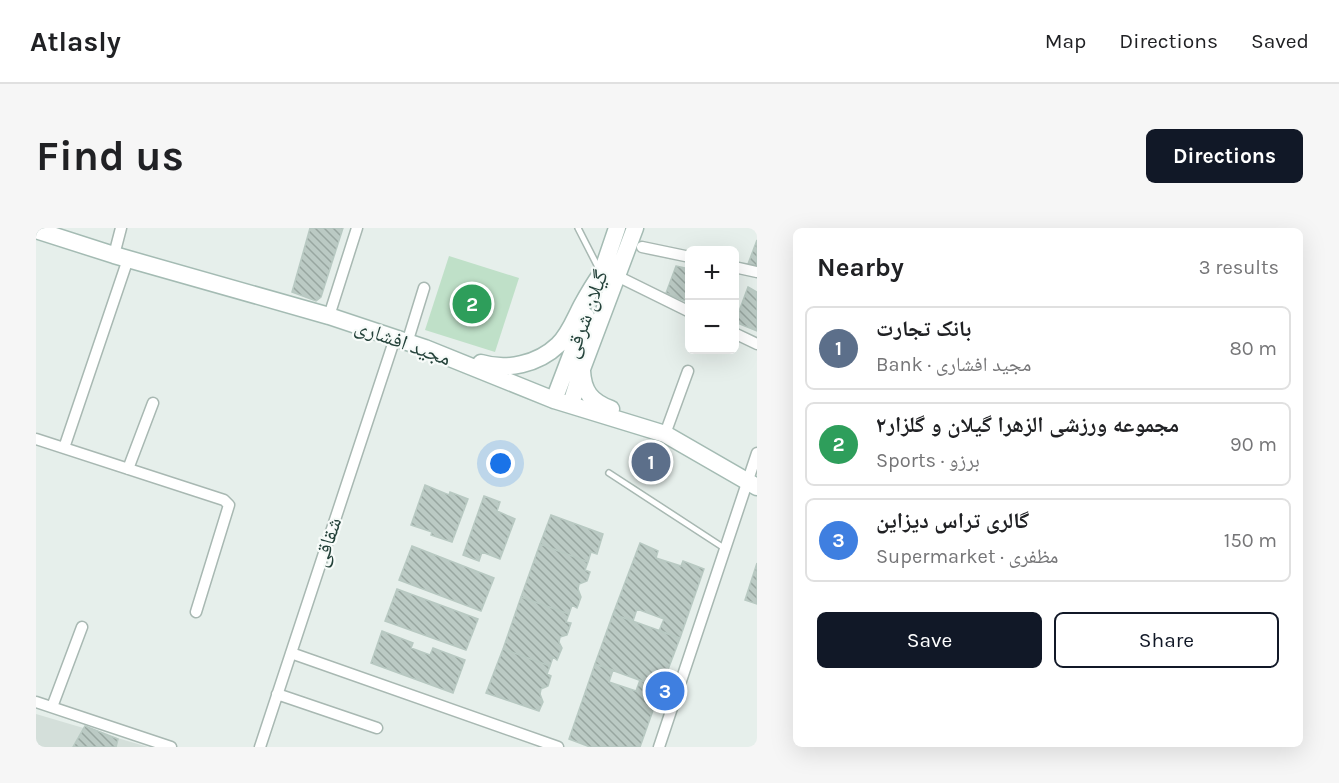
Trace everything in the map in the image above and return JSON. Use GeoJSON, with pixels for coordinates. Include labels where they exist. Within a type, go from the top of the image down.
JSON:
{"type":"FeatureCollection","features":[{"type":"Feature","properties":{"kind":"main road","name":"گیلان شرقی"},"geometry":{"type":"LineString","coordinates":[[571,404],[609,275],[617,228]]}},
{"type":"Feature","properties":{"kind":"main road","name":"گیلان شرقی"},"geometry":{"type":"LineString","coordinates":[[554,400],[609,275],[635,228]]}},
{"type":"Feature","properties":{"kind":"main road","name":"مجید افشاری"},"geometry":{"type":"LineString","coordinates":[[36,230],[121,257],[329,316],[425,348],[554,400],[665,434],[752,484]]}},
{"type":"Feature","properties":{"kind":"main road"},"geometry":{"type":"LineString","coordinates":[[425,348],[494,367],[514,366],[533,360],[560,344],[609,275]]}},
{"type":"Feature","properties":{"kind":"main road","name":"گیلان شرقی"},"geometry":{"type":"LineString","coordinates":[[582,369],[586,393],[594,400],[607,407],[648,419],[665,434]]}},
{"type":"Feature","properties":{"kind":"street"},"geometry":{"type":"LineString","coordinates":[[64,448],[121,257],[121,228]]}},
{"type":"Feature","properties":{"kind":"street"},"geometry":{"type":"LineString","coordinates":[[329,316],[357,228]]}},
{"type":"Feature","properties":{"kind":"street"},"geometry":{"type":"LineString","coordinates":[[642,247],[685,256]]}},
{"type":"Feature","properties":{"kind":"street"},"geometry":{"type":"LineString","coordinates":[[739,268],[757,272]]}},
{"type":"Feature","properties":{"kind":"street"},"geometry":{"type":"LineString","coordinates":[[609,275],[685,310]]}},
{"type":"Feature","properties":{"kind":"street","name":"شقاقی"},"geometry":{"type":"LineString","coordinates":[[260,747],[401,340],[424,288]]}},
{"type":"Feature","properties":{"kind":"street"},"geometry":{"type":"LineString","coordinates":[[739,335],[757,344]]}},
{"type":"Feature","properties":{"kind":"street"},"geometry":{"type":"LineString","coordinates":[[665,434],[688,371]]}},
{"type":"Feature","properties":{"kind":"street"},"geometry":{"type":"LineString","coordinates":[[128,469],[153,403]]}},
{"type":"Feature","properties":{"kind":"street"},"geometry":{"type":"LineString","coordinates":[[36,439],[224,500],[229,505],[196,612]]}},
{"type":"Feature","properties":{"kind":"street"},"geometry":{"type":"LineString","coordinates":[[659,747],[726,549],[752,484],[757,453]]}},
{"type":"Feature","properties":{"kind":"street"},"geometry":{"type":"LineString","coordinates":[[52,707],[82,627]]}},
{"type":"Feature","properties":{"kind":"street"},"geometry":{"type":"LineString","coordinates":[[291,653],[553,746]]}},
{"type":"Feature","properties":{"kind":"street"},"geometry":{"type":"LineString","coordinates":[[277,694],[377,728]]}},
{"type":"Feature","properties":{"kind":"street"},"geometry":{"type":"LineString","coordinates":[[36,702],[171,747]]}},
{"type":"Feature","properties":{"kind":"lane"},"geometry":{"type":"LineString","coordinates":[[578,228],[609,275]]}},
{"type":"Feature","properties":{"kind":"lane"},"geometry":{"type":"LineString","coordinates":[[609,473],[726,549]]}},
{"type":"Feature","properties":{"kind":"shaded area"},"geometry":{"type":"Polygon","coordinates":[[[36,714],[148,747],[36,747],[36,714]]]}},
{"type":"Feature","properties":{"kind":"green space"},"geometry":{"type":"Polygon","coordinates":[[[449,256],[519,278],[495,352],[425,330],[449,256]]]}},
{"type":"Feature","properties":{"kind":"building"},"geometry":{"type":"Polygon","coordinates":[[[310,228],[343,228],[321,297],[316,301],[292,292],[310,228]]]}},
{"type":"Feature","properties":{"kind":"building"},"geometry":{"type":"Polygon","coordinates":[[[757,240],[757,268],[748,264],[757,240]]]}},
{"type":"Feature","properties":{"kind":"building"},"geometry":{"type":"Polygon","coordinates":[[[676,266],[685,268],[685,301],[666,293],[676,266]]]}},
{"type":"Feature","properties":{"kind":"building"},"geometry":{"type":"Polygon","coordinates":[[[748,287],[757,292],[757,331],[739,324],[739,311],[748,287]]]}},
{"type":"Feature","properties":{"kind":"building"},"geometry":{"type":"Polygon","coordinates":[[[425,485],[449,495],[450,492],[468,499],[452,542],[411,525],[425,485]]]}},
{"type":"Feature","properties":{"kind":"building"},"geometry":{"type":"Polygon","coordinates":[[[484,496],[500,502],[497,511],[515,519],[500,559],[482,552],[479,561],[463,555],[484,496]]]}},
{"type":"Feature","properties":{"kind":"building"},"geometry":{"type":"Polygon","coordinates":[[[551,515],[603,534],[597,554],[591,552],[588,562],[540,544],[551,515]]]}},
{"type":"Feature","properties":{"kind":"building"},"geometry":{"type":"Polygon","coordinates":[[[640,543],[658,551],[656,558],[681,566],[683,561],[704,569],[680,638],[659,631],[664,619],[637,609],[633,621],[613,614],[640,543]]]}},
{"type":"Feature","properties":{"kind":"building"},"geometry":{"type":"Polygon","coordinates":[[[540,544],[588,562],[585,570],[590,572],[587,581],[579,584],[581,597],[577,608],[572,605],[569,614],[521,597],[540,544]]]}},
{"type":"Feature","properties":{"kind":"building"},"geometry":{"type":"Polygon","coordinates":[[[412,546],[494,578],[481,611],[399,580],[412,546]]]}},
{"type":"Feature","properties":{"kind":"building"},"geometry":{"type":"Polygon","coordinates":[[[757,563],[757,604],[745,600],[757,563]]]}},
{"type":"Feature","properties":{"kind":"building"},"geometry":{"type":"Polygon","coordinates":[[[397,589],[478,619],[466,650],[385,621],[397,589]]]}},
{"type":"Feature","properties":{"kind":"building"},"geometry":{"type":"Polygon","coordinates":[[[521,597],[569,614],[566,622],[571,623],[567,635],[560,637],[559,642],[562,648],[557,660],[553,657],[550,666],[503,649],[521,597]]]}},
{"type":"Feature","properties":{"kind":"building"},"geometry":{"type":"Polygon","coordinates":[[[613,614],[680,638],[661,688],[595,664],[613,614]]]}},
{"type":"Feature","properties":{"kind":"building"},"geometry":{"type":"Polygon","coordinates":[[[382,631],[413,643],[411,648],[430,655],[433,648],[465,660],[453,693],[371,663],[382,631]]]}},
{"type":"Feature","properties":{"kind":"building"},"geometry":{"type":"Polygon","coordinates":[[[503,649],[550,666],[547,674],[551,676],[548,686],[541,689],[543,702],[539,711],[486,693],[503,649]]]}},
{"type":"Feature","properties":{"kind":"building"},"geometry":{"type":"Polygon","coordinates":[[[595,664],[613,670],[609,682],[636,691],[640,680],[661,688],[640,747],[590,747],[569,739],[595,664]]]}},
{"type":"Feature","properties":{"kind":"building"},"geometry":{"type":"Polygon","coordinates":[[[85,726],[118,739],[116,747],[73,747],[85,726]]]}},
{"type":"Feature","properties":{"kind":"place","name":"مجموعه ورزشی الزهرا گیلان و گلزار۲"},"geometry":{"type":"Point","coordinates":[472,304]}},
{"type":"Feature","properties":{"kind":"place","name":"بانک تجارت"},"geometry":{"type":"Point","coordinates":[651,462]}},
{"type":"Feature","properties":{"kind":"place","name":"گالری تراس دیزاین"},"geometry":{"type":"Point","coordinates":[665,691]}}]}
